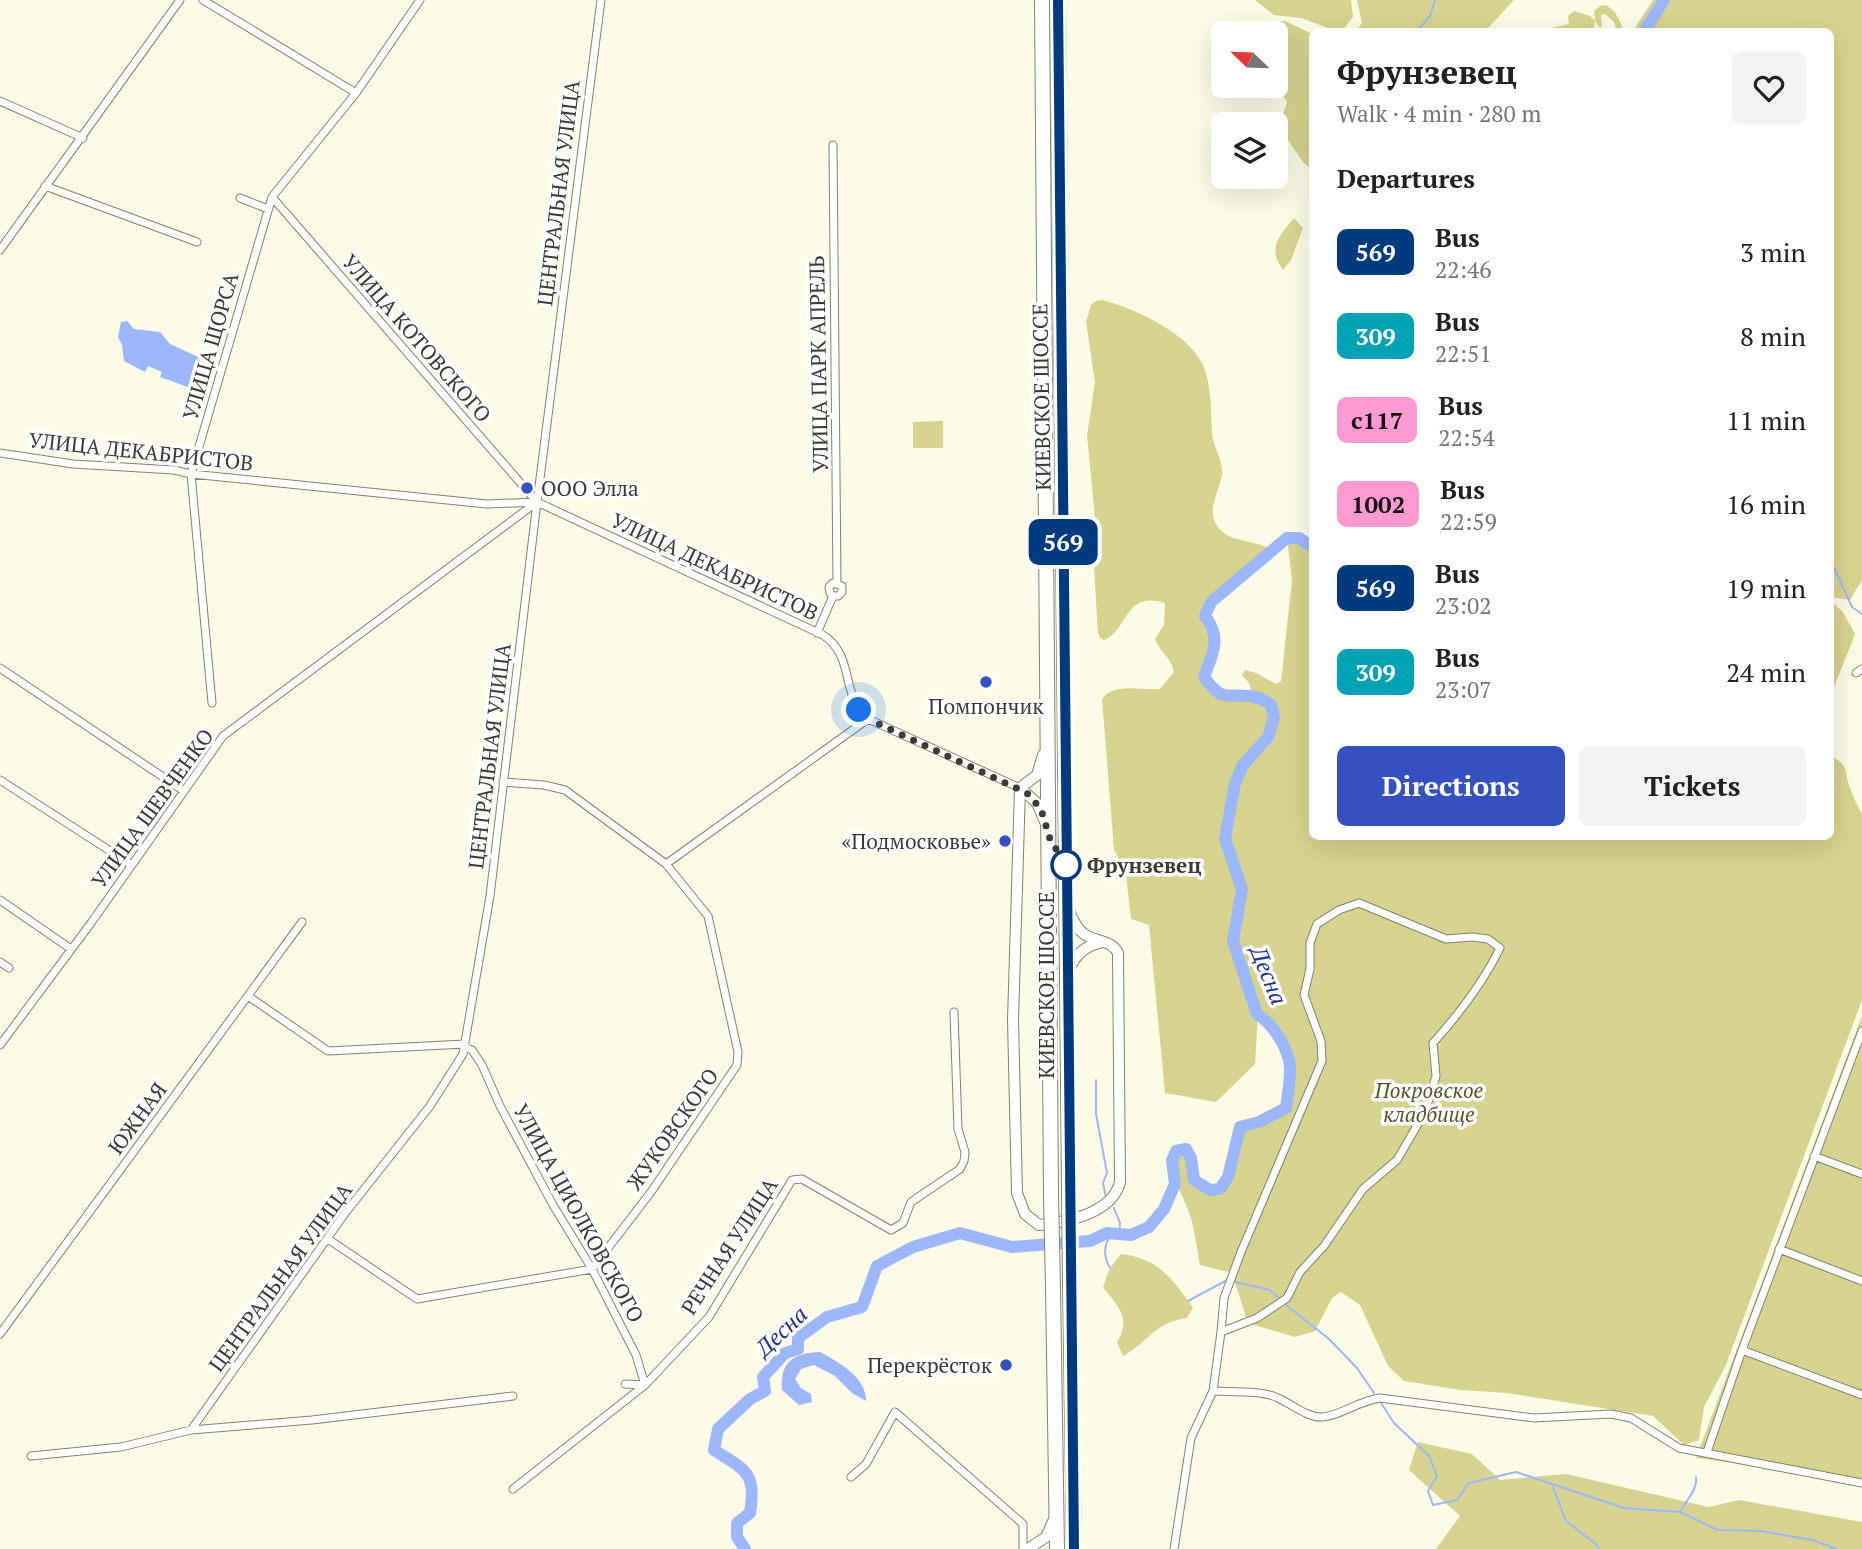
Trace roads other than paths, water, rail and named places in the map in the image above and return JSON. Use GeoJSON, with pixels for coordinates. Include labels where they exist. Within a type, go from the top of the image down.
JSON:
{"type":"FeatureCollection","features":[{"type":"Feature","properties":{"kind":"highway","name":"КИЕВСКОЕ ШОССЕ"},"geometry":{"type":"LineString","coordinates":[[1042,0],[1051,1195],[1057,1549]]}},
{"type":"Feature","properties":{"kind":"highway","name":"КИЕВСКОЕ ШОССЕ"},"geometry":{"type":"LineString","coordinates":[[1058,0],[1074,1549]]}},
{"type":"Feature","properties":{"kind":"street"},"geometry":{"type":"LineString","coordinates":[[0,250],[180,0]]}},
{"type":"Feature","properties":{"kind":"street"},"geometry":{"type":"LineString","coordinates":[[203,0],[356,93]]}},
{"type":"Feature","properties":{"kind":"street"},"geometry":{"type":"LineString","coordinates":[[272,197],[356,93],[420,0]]}},
{"type":"Feature","properties":{"kind":"street","name":"ЦЕНТРАЛЬНАЯ УЛИЦА"},"geometry":{"type":"LineString","coordinates":[[191,1430],[328,1239],[430,1106],[456,1067],[465,1046],[490,896],[601,0]]}},
{"type":"Feature","properties":{"kind":"street"},"geometry":{"type":"LineString","coordinates":[[0,101],[83,138]]}},
{"type":"Feature","properties":{"kind":"street","name":"УЛИЦА ПАРК АПРЕЛЬ"},"geometry":{"type":"LineString","coordinates":[[817,633],[833,596],[840,595],[842,591],[842,586],[837,583],[833,145]]}},
{"type":"Feature","properties":{"kind":"street"},"geometry":{"type":"LineString","coordinates":[[45,186],[197,242]]}},
{"type":"Feature","properties":{"kind":"street","name":"УЛИЦА КОТОВСКОГО"},"geometry":{"type":"LineString","coordinates":[[272,197],[537,502]]}},
{"type":"Feature","properties":{"kind":"street","name":"УЛИЦА ЩОРСА"},"geometry":{"type":"LineString","coordinates":[[212,702],[191,474],[272,197]]}},
{"type":"Feature","properties":{"kind":"street"},"geometry":{"type":"LineString","coordinates":[[240,198],[268,209]]}},
{"type":"Feature","properties":{"kind":"street","name":"УЛИЦА ДЕКАБРИСТОВ"},"geometry":{"type":"LineString","coordinates":[[0,453],[73,464],[174,470],[191,474],[487,504],[537,502],[829,639],[842,657],[853,701],[868,719]]}},
{"type":"Feature","properties":{"kind":"street","name":"УЛИЦА ШЕВЧЕНКО"},"geometry":{"type":"LineString","coordinates":[[0,1045],[223,736],[537,502]]}},
{"type":"Feature","properties":{"kind":"street"},"geometry":{"type":"LineString","coordinates":[[0,668],[184,792]]}},
{"type":"Feature","properties":{"kind":"street"},"geometry":{"type":"LineString","coordinates":[[666,864],[868,719],[1020,788],[1041,809],[1050,839]]}},
{"type":"Feature","properties":{"kind":"street"},"geometry":{"type":"LineString","coordinates":[[1048,731],[1039,771],[1020,788],[1013,1020],[1017,1193],[1025,1214],[1039,1226],[1075,1218],[1098,1208],[1110,1201],[1119,1185],[1119,956],[1115,947],[1091,938],[1079,929],[1067,906]]}},
{"type":"Feature","properties":{"kind":"street"},"geometry":{"type":"LineString","coordinates":[[0,780],[132,865]]}},
{"type":"Feature","properties":{"kind":"street","name":"ЖУКОВСКОГО"},"geometry":{"type":"LineString","coordinates":[[503,782],[544,785],[565,790],[666,864],[708,916],[738,1052],[737,1065],[650,1192],[593,1269]]}},
{"type":"Feature","properties":{"kind":"street"},"geometry":{"type":"LineString","coordinates":[[1019,802],[1023,796],[1031,797]]}},
{"type":"Feature","properties":{"kind":"street"},"geometry":{"type":"LineString","coordinates":[[0,900],[71,949]]}},
{"type":"Feature","properties":{"kind":"street"},"geometry":{"type":"LineString","coordinates":[[1174,1549],[1191,1438],[1213,1391],[1224,1298],[1322,1061],[1321,1041],[1304,995],[1310,969],[1310,943],[1317,923],[1339,910],[1359,903],[1446,939],[1472,937],[1488,939],[1494,943],[1500,948],[1491,965],[1458,1015],[1433,1043],[1436,1076],[1424,1112],[1397,1160],[1363,1189],[1324,1246],[1300,1272],[1287,1298],[1256,1318],[1221,1332]]}},
{"type":"Feature","properties":{"kind":"street","name":"ЮЖНАЯ"},"geometry":{"type":"LineString","coordinates":[[0,1334],[302,922]]}},
{"type":"Feature","properties":{"kind":"street"},"geometry":{"type":"LineString","coordinates":[[1067,977],[1077,955],[1088,946],[1103,942]]}},
{"type":"Feature","properties":{"kind":"street"},"geometry":{"type":"LineString","coordinates":[[0,962],[9,968]]}},
{"type":"Feature","properties":{"kind":"street"},"geometry":{"type":"LineString","coordinates":[[248,996],[328,1051],[465,1046]]}},
{"type":"Feature","properties":{"kind":"street","name":"РЕЧНАЯ УЛИЦА"},"geometry":{"type":"LineString","coordinates":[[513,1489],[645,1385],[709,1317],[792,1180],[802,1179],[891,1230],[903,1223],[911,1202],[960,1168],[965,1152],[958,1129],[954,1012]]}},
{"type":"Feature","properties":{"kind":"street"},"geometry":{"type":"LineString","coordinates":[[1707,1452],[1779,1249],[1862,1031]]}},
{"type":"Feature","properties":{"kind":"street","name":"УЛИЦА ЦИОЛКОВСКОГО"},"geometry":{"type":"LineString","coordinates":[[465,1046],[472,1050],[482,1065],[553,1205],[593,1269],[636,1355],[645,1385]]}},
{"type":"Feature","properties":{"kind":"street"},"geometry":{"type":"LineString","coordinates":[[1852,1057],[1862,1061]]}},
{"type":"Feature","properties":{"kind":"street"},"geometry":{"type":"LineString","coordinates":[[1814,1156],[1862,1174]]}},
{"type":"Feature","properties":{"kind":"street"},"geometry":{"type":"LineString","coordinates":[[328,1239],[417,1298],[593,1269]]}},
{"type":"Feature","properties":{"kind":"street"},"geometry":{"type":"LineString","coordinates":[[1779,1249],[1862,1281]]}},
{"type":"Feature","properties":{"kind":"street"},"geometry":{"type":"LineString","coordinates":[[1742,1350],[1862,1395]]}},
{"type":"Feature","properties":{"kind":"street"},"geometry":{"type":"LineString","coordinates":[[625,1384],[645,1385]]}},
{"type":"Feature","properties":{"kind":"street"},"geometry":{"type":"LineString","coordinates":[[1213,1391],[1272,1395],[1312,1416],[1321,1417],[1333,1415],[1364,1400],[1380,1398],[1534,1418],[1611,1414],[1631,1418],[1679,1448],[1862,1483]]}},
{"type":"Feature","properties":{"kind":"street"},"geometry":{"type":"LineString","coordinates":[[31,1456],[121,1447],[191,1430],[312,1420],[513,1396]]}},
{"type":"Feature","properties":{"kind":"street"},"geometry":{"type":"LineString","coordinates":[[851,1477],[866,1464],[895,1412],[1023,1524],[1026,1549],[1045,1537],[1056,1514]]}},
{"type":"Feature","properties":{"kind":"water"},"geometry":{"type":"Polygon","coordinates":[[[127,321],[134,329],[160,332],[170,344],[205,360],[196,390],[160,377],[162,372],[148,366],[145,372],[124,361],[118,337],[121,322],[127,321]]]}},
{"type":"Feature","properties":{"kind":"water"},"geometry":{"type":"Polygon","coordinates":[[[820,1352],[857,1378],[865,1392],[866,1401],[852,1393],[835,1376],[814,1365],[801,1369],[795,1379],[801,1388],[811,1394],[812,1402],[799,1405],[782,1390],[783,1372],[790,1361],[802,1354],[820,1352]]]}},
{"type":"Feature","properties":{"kind":"waterway"},"geometry":{"type":"LineString","coordinates":[[1420,28],[1430,16],[1435,0]]}},
{"type":"Feature","properties":{"kind":"waterway","name":"Десна"},"geometry":{"type":"LineString","coordinates":[[1646,28],[1664,0]]}},
{"type":"Feature","properties":{"kind":"waterway","name":"Десна"},"geometry":{"type":"LineString","coordinates":[[745,1549],[737,1537],[737,1523],[750,1513],[750,1480],[741,1468],[714,1450],[718,1429],[750,1399],[765,1391],[763,1377],[785,1353],[798,1349],[798,1338],[827,1317],[862,1307],[877,1266],[913,1247],[960,1233],[1012,1247],[1090,1241],[1107,1233],[1131,1235],[1149,1227],[1164,1209],[1175,1184],[1172,1161],[1176,1151],[1186,1149],[1191,1158],[1194,1180],[1210,1190],[1220,1189],[1228,1177],[1240,1127],[1259,1122],[1286,1108],[1290,1074],[1287,1054],[1274,1031],[1257,1014],[1233,941],[1242,889],[1225,839],[1235,783],[1243,765],[1268,737],[1274,718],[1271,704],[1255,697],[1227,696],[1217,692],[1204,677],[1215,639],[1205,616],[1211,602],[1287,538],[1299,538],[1309,545]]}},
{"type":"Feature","properties":{"kind":"waterway"},"geometry":{"type":"LineString","coordinates":[[1834,567],[1852,607],[1862,614]]}},
{"type":"Feature","properties":{"kind":"waterway"},"geometry":{"type":"LineString","coordinates":[[1096,1080],[1096,1114],[1107,1173],[1103,1183],[1106,1198]]}},
{"type":"Feature","properties":{"kind":"waterway"},"geometry":{"type":"LineString","coordinates":[[1114,1208],[1120,1223],[1119,1234]]}},
{"type":"Feature","properties":{"kind":"waterway"},"geometry":{"type":"LineString","coordinates":[[1110,1268],[1105,1250],[1113,1233]]}},
{"type":"Feature","properties":{"kind":"waterway"},"geometry":{"type":"LineString","coordinates":[[1188,1301],[1227,1280]]}},
{"type":"Feature","properties":{"kind":"waterway"},"geometry":{"type":"LineString","coordinates":[[1236,1282],[1270,1290],[1278,1297]]}},
{"type":"Feature","properties":{"kind":"waterway"},"geometry":{"type":"LineString","coordinates":[[1286,1305],[1329,1339],[1357,1368],[1374,1393]]}},
{"type":"Feature","properties":{"kind":"waterway"},"geometry":{"type":"LineString","coordinates":[[1381,1403],[1394,1423],[1429,1456],[1437,1476],[1428,1491],[1433,1505],[1457,1500],[1469,1483],[1516,1472],[1624,1508],[1680,1512],[1718,1530],[1761,1531],[1812,1540],[1837,1549]]}},
{"type":"Feature","properties":{"kind":"waterway"},"geometry":{"type":"LineString","coordinates":[[1680,1512],[1693,1491],[1696,1477]]}},
{"type":"Feature","properties":{"kind":"waterway"},"geometry":{"type":"LineString","coordinates":[[1553,1487],[1566,1521],[1599,1549]]}},
{"type":"Feature","properties":{"kind":"place","name":"ООО Элла"},"geometry":{"type":"Point","coordinates":[527,488]}},
{"type":"Feature","properties":{"kind":"place","name":"Помпончик"},"geometry":{"type":"Point","coordinates":[986,682]}},
{"type":"Feature","properties":{"kind":"place","name":"«Подмосковье»"},"geometry":{"type":"Point","coordinates":[1005,841]}},
{"type":"Feature","properties":{"kind":"place","name":"Фрунзевец"},"geometry":{"type":"Point","coordinates":[1066,865]}},
{"type":"Feature","properties":{"kind":"place","name":"Перекрёсток"},"geometry":{"type":"Point","coordinates":[1006,1365]}},
{"type":"Feature","properties":{"kind":"park label","name":"Покровское кладбище"},"geometry":{"type":"Point","coordinates":[1429,1102]}}]}
